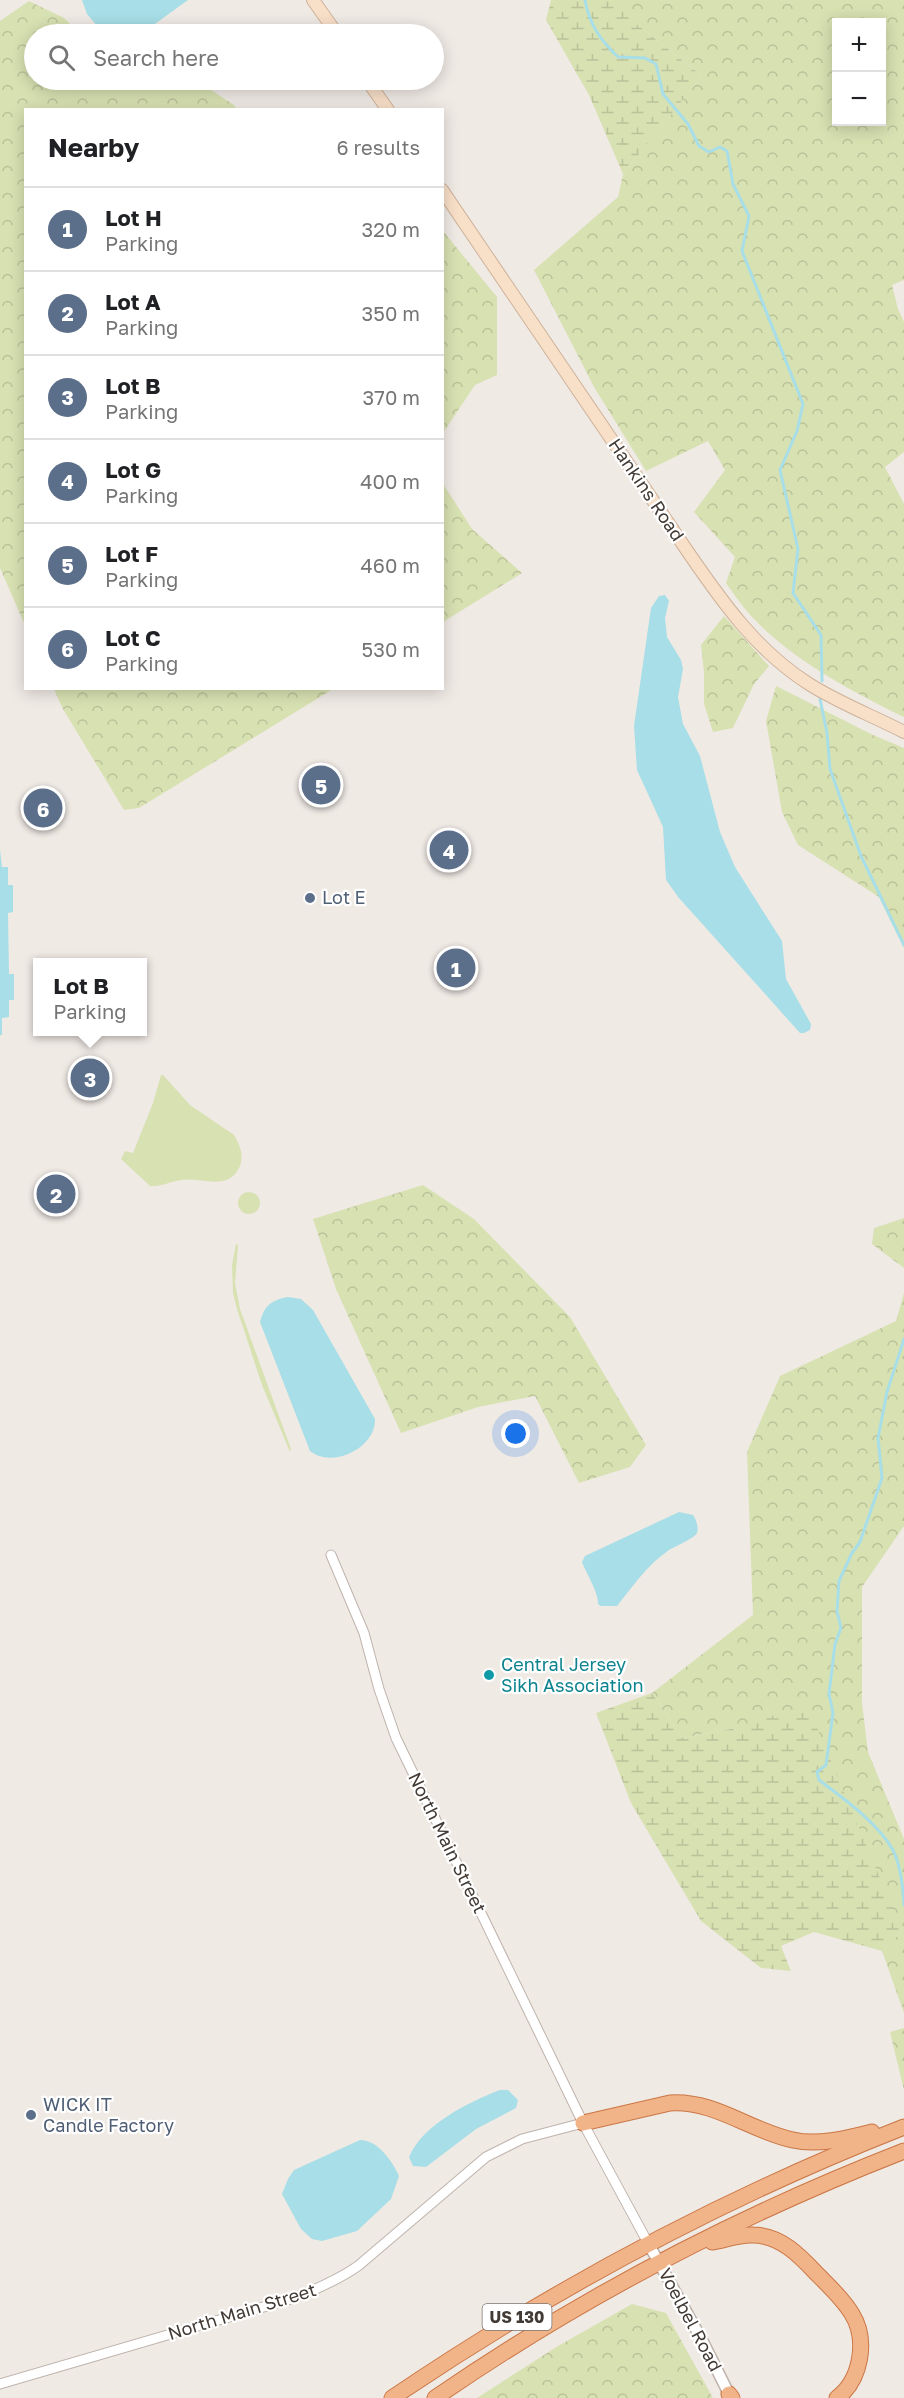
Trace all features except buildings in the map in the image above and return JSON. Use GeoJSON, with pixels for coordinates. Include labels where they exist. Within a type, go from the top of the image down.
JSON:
{"type":"FeatureCollection","features":[{"type":"Feature","properties":{"kind":"highway"},"geometry":{"type":"LineString","coordinates":[[583,2123],[670,2103],[684,2102],[706,2106],[787,2139],[803,2142],[855,2136],[904,2126]]}},
{"type":"Feature","properties":{"kind":"highway","name":"US 130"},"geometry":{"type":"LineString","coordinates":[[392,2398],[520,2315],[648,2243],[779,2179],[904,2126]]}},
{"type":"Feature","properties":{"kind":"highway","name":"US 130"},"geometry":{"type":"LineString","coordinates":[[435,2398],[524,2340],[659,2263],[775,2207],[904,2151]]}},
{"type":"Feature","properties":{"kind":"highway"},"geometry":{"type":"LineString","coordinates":[[697,2244],[754,2235],[774,2241],[793,2249],[839,2297],[853,2315],[861,2345],[858,2366],[853,2378],[845,2392],[837,2398]]}},
{"type":"Feature","properties":{"kind":"main road"},"geometry":{"type":"LineString","coordinates":[[313,0],[330,24]]}},
{"type":"Feature","properties":{"kind":"main road"},"geometry":{"type":"LineString","coordinates":[[374,90],[387,108]]}},
{"type":"Feature","properties":{"kind":"main road","name":"Hankins Road"},"geometry":{"type":"LineString","coordinates":[[444,193],[714,589],[744,628],[765,649],[810,684],[904,732]]}},
{"type":"Feature","properties":{"kind":"street","name":"North Main Street"},"geometry":{"type":"LineString","coordinates":[[331,1555],[364,1633],[379,1689],[396,1738],[583,2123],[648,2243]]}},
{"type":"Feature","properties":{"kind":"street","name":"North Main Street"},"geometry":{"type":"LineString","coordinates":[[0,2384],[316,2290],[339,2279],[358,2266],[486,2157],[522,2139],[583,2123]]}},
{"type":"Feature","properties":{"kind":"street","name":"Voelbel Road"},"geometry":{"type":"LineString","coordinates":[[648,2243],[731,2397]]}},
{"type":"Feature","properties":{"kind":"green space"},"geometry":{"type":"Polygon","coordinates":[[[551,0],[630,0],[630,19],[702,76],[623,174],[589,95],[546,20],[551,0]]]}},
{"type":"Feature","properties":{"kind":"green space"},"geometry":{"type":"Polygon","coordinates":[[[630,0],[904,0],[904,280],[892,285],[904,322],[904,452],[885,467],[904,504],[904,717],[843,685],[804,661],[785,647],[748,612],[726,583],[735,557],[694,512],[725,470],[708,441],[646,471],[594,387],[534,270],[618,197],[623,174],[702,76],[630,19],[630,0]]]}},
{"type":"Feature","properties":{"kind":"green space"},"geometry":{"type":"Polygon","coordinates":[[[29,1],[64,18],[70,24],[24,24],[24,90],[211,90],[236,108],[24,108],[24,623],[0,568],[0,21],[29,1]]]}},
{"type":"Feature","properties":{"kind":"green space"},"geometry":{"type":"Polygon","coordinates":[[[444,232],[497,297],[497,375],[475,385],[444,432],[444,232]]]}},
{"type":"Feature","properties":{"kind":"green space"},"geometry":{"type":"Polygon","coordinates":[[[444,485],[472,529],[522,573],[444,621],[444,485]]]}},
{"type":"Feature","properties":{"kind":"green space"},"geometry":{"type":"Polygon","coordinates":[[[724,616],[769,666],[754,684],[733,728],[713,732],[704,704],[701,645],[724,616]]]}},
{"type":"Feature","properties":{"kind":"green space"},"geometry":{"type":"Polygon","coordinates":[[[776,686],[873,735],[904,748],[904,948],[879,897],[798,845],[782,812],[766,721],[776,686]]]}},
{"type":"Feature","properties":{"kind":"green space"},"geometry":{"type":"Polygon","coordinates":[[[54,690],[331,690],[139,808],[124,810],[63,709],[54,690]]]}},
{"type":"Feature","properties":{"kind":"green space"},"geometry":{"type":"Polygon","coordinates":[[[161,1075],[190,1105],[234,1135],[240,1146],[242,1158],[240,1166],[229,1179],[214,1182],[182,1180],[150,1186],[121,1159],[125,1151],[133,1153],[153,1103],[161,1075]]]}},
{"type":"Feature","properties":{"kind":"green space"},"geometry":{"type":"Polygon","coordinates":[[[423,1185],[474,1219],[570,1317],[646,1445],[630,1467],[579,1483],[535,1396],[478,1407],[401,1433],[336,1289],[313,1219],[423,1185]]]}},
{"type":"Feature","properties":{"kind":"green space"},"geometry":{"type":"Polygon","coordinates":[[[249,1192],[257,1195],[260,1203],[257,1211],[249,1214],[241,1211],[238,1203],[241,1195],[249,1192]]]}},
{"type":"Feature","properties":{"kind":"green space"},"geometry":{"type":"Polygon","coordinates":[[[904,1218],[904,1268],[872,1244],[874,1228],[904,1218]]]}},
{"type":"Feature","properties":{"kind":"green space"},"geometry":{"type":"Polygon","coordinates":[[[236,1244],[238,1245],[235,1283],[240,1309],[291,1449],[290,1452],[262,1385],[237,1309],[233,1293],[232,1265],[236,1244]]]}},
{"type":"Feature","properties":{"kind":"green space"},"geometry":{"type":"Polygon","coordinates":[[[904,1293],[904,1526],[862,1587],[862,1703],[868,1752],[904,1839],[904,2013],[882,1951],[902,1931],[736,1728],[682,1738],[652,1693],[753,1615],[747,1452],[780,1376],[896,1321],[904,1293]]]}},
{"type":"Feature","properties":{"kind":"green space"},"geometry":{"type":"Polygon","coordinates":[[[652,1693],[682,1738],[736,1728],[807,1704],[902,1931],[882,1951],[814,1932],[781,1946],[791,1971],[761,1968],[701,1921],[631,1803],[596,1713],[652,1693]]]}},
{"type":"Feature","properties":{"kind":"green space"},"geometry":{"type":"Polygon","coordinates":[[[904,2028],[904,2090],[890,2032],[904,2028]]]}},
{"type":"Feature","properties":{"kind":"green space"},"geometry":{"type":"Polygon","coordinates":[[[632,2304],[666,2313],[713,2398],[477,2398],[558,2346],[632,2304]]]}},
{"type":"Feature","properties":{"kind":"water"},"geometry":{"type":"Polygon","coordinates":[[[82,0],[188,0],[155,24],[96,24],[87,14],[82,0]]]}},
{"type":"Feature","properties":{"kind":"water"},"geometry":{"type":"Polygon","coordinates":[[[665,595],[669,601],[665,618],[667,637],[681,660],[683,669],[678,697],[683,724],[700,756],[720,832],[735,867],[782,941],[786,979],[811,1024],[810,1030],[804,1033],[800,1033],[679,898],[666,880],[663,827],[637,770],[634,726],[651,608],[659,596],[665,595]]]}},
{"type":"Feature","properties":{"kind":"water"},"geometry":{"type":"Polygon","coordinates":[[[0,850],[2,867],[8,867],[8,885],[13,885],[13,912],[8,913],[9,974],[14,974],[14,1000],[9,1000],[9,1017],[2,1018],[2,1035],[0,1035],[0,850]]]}},
{"type":"Feature","properties":{"kind":"water"},"geometry":{"type":"Polygon","coordinates":[[[288,1297],[301,1299],[313,1310],[375,1419],[368,1439],[351,1453],[330,1458],[310,1451],[260,1322],[269,1305],[288,1297]]]}},
{"type":"Feature","properties":{"kind":"water"},"geometry":{"type":"Polygon","coordinates":[[[679,1512],[693,1515],[697,1533],[654,1562],[617,1606],[598,1604],[582,1562],[585,1556],[679,1512]]]}},
{"type":"Feature","properties":{"kind":"water"},"geometry":{"type":"Polygon","coordinates":[[[500,2090],[508,2090],[518,2100],[516,2108],[476,2129],[426,2167],[413,2166],[409,2157],[425,2134],[436,2124],[461,2108],[500,2090]]]}},
{"type":"Feature","properties":{"kind":"water"},"geometry":{"type":"Polygon","coordinates":[[[360,2140],[378,2147],[396,2170],[399,2176],[391,2199],[357,2231],[322,2241],[312,2239],[301,2229],[282,2194],[288,2179],[294,2170],[360,2140]]]}},
{"type":"Feature","properties":{"kind":"waterway"},"geometry":{"type":"LineString","coordinates":[[585,0],[589,17],[597,32],[618,57],[645,58],[656,64],[663,94],[688,124],[699,146],[709,152],[720,147],[727,151],[733,184],[749,216],[742,251],[803,404],[797,431],[780,470],[798,549],[793,593],[821,635],[822,681]]}},
{"type":"Feature","properties":{"kind":"waterway"},"geometry":{"type":"LineString","coordinates":[[820,699],[827,733],[830,769],[861,856],[904,945]]}},
{"type":"Feature","properties":{"kind":"waterway"},"geometry":{"type":"LineString","coordinates":[[904,1339],[887,1392],[878,1438],[882,1478],[860,1542],[852,1553],[839,1581],[837,1611],[841,1628],[835,1644],[829,1694],[833,1713],[826,1765],[817,1772],[819,1780],[859,1812],[878,1830],[893,1850],[898,1863],[904,1905]]}},
{"type":"Feature","properties":{"kind":"place","name":"Lot F"},"geometry":{"type":"Point","coordinates":[321,785]}},
{"type":"Feature","properties":{"kind":"place","name":"Lot C"},"geometry":{"type":"Point","coordinates":[43,808]}},
{"type":"Feature","properties":{"kind":"place","name":"Lot G"},"geometry":{"type":"Point","coordinates":[449,850]}},
{"type":"Feature","properties":{"kind":"place","name":"Lot E"},"geometry":{"type":"Point","coordinates":[310,898]}},
{"type":"Feature","properties":{"kind":"place","name":"Lot H"},"geometry":{"type":"Point","coordinates":[456,968]}},
{"type":"Feature","properties":{"kind":"place","name":"Lot B"},"geometry":{"type":"Point","coordinates":[90,1078]}},
{"type":"Feature","properties":{"kind":"place","name":"Lot A"},"geometry":{"type":"Point","coordinates":[56,1194]}},
{"type":"Feature","properties":{"kind":"place","name":"Central Jersey Sikh Association"},"geometry":{"type":"Point","coordinates":[489,1675]}},
{"type":"Feature","properties":{"kind":"place","name":"WICK IT Candle Factory"},"geometry":{"type":"Point","coordinates":[31,2115]}}]}
